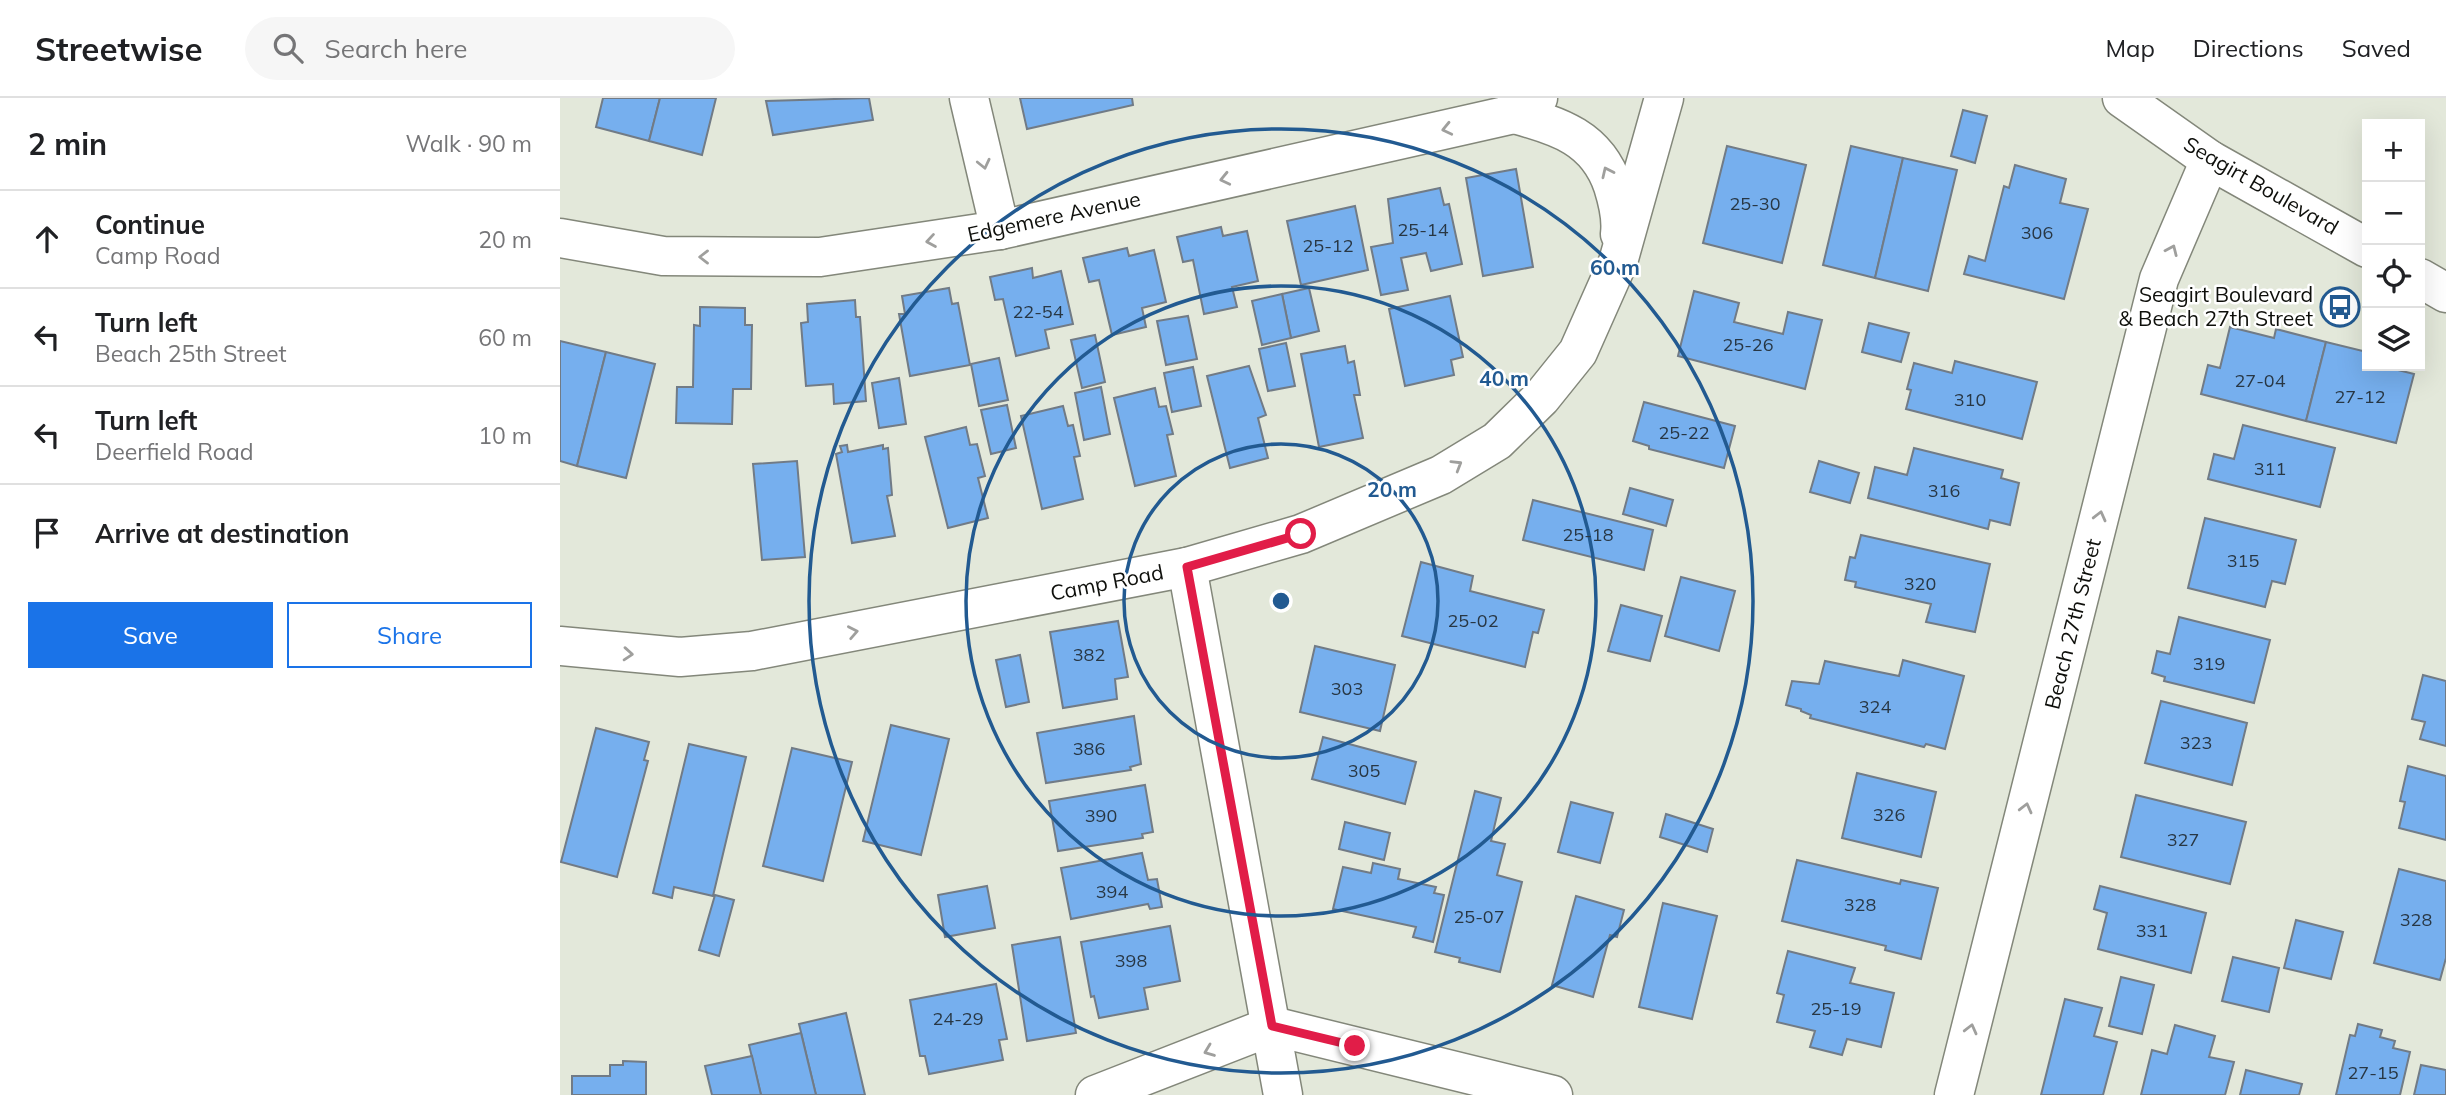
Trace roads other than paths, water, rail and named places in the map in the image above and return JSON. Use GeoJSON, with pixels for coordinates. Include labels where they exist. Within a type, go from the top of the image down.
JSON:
{"type":"FeatureCollection","features":[{"type":"Feature","properties":{"kind":"street"},"geometry":{"type":"LineString","coordinates":[[969,98],[1000,230]]}},
{"type":"Feature","properties":{"kind":"street","name":"Camp Road"},"geometry":{"type":"LineString","coordinates":[[560,646],[680,657],[752,651],[1187,567],[1301,534],[1441,475],[1497,442],[1541,398],[1578,352],[1618,262],[1664,98]]}},
{"type":"Feature","properties":{"kind":"street","name":"Seagirt Boulevard"},"geometry":{"type":"LineString","coordinates":[[2122,98],[2210,160],[2362,245]]}},
{"type":"Feature","properties":{"kind":"street"},"geometry":{"type":"LineString","coordinates":[[1526,106],[1571,132],[1598,155],[1608,172],[1618,202],[1621,224],[1618,262]]}},
{"type":"Feature","properties":{"kind":"street","name":"Edgemere Avenue"},"geometry":{"type":"LineString","coordinates":[[560,239],[663,256],[820,257],[1000,230],[1526,106]]}},
{"type":"Feature","properties":{"kind":"street","name":"Beach 27th Street"},"geometry":{"type":"LineString","coordinates":[[1954,1095],[2159,279],[2210,160]]}},
{"type":"Feature","properties":{"kind":"street"},"geometry":{"type":"LineString","coordinates":[[2425,281],[2446,293]]}},
{"type":"Feature","properties":{"kind":"street"},"geometry":{"type":"LineString","coordinates":[[1187,567],[1283,1095]]}},
{"type":"Feature","properties":{"kind":"street"},"geometry":{"type":"LineString","coordinates":[[1095,1095],[1272,1026],[1553,1095]]}},
{"type":"Feature","properties":{"kind":"place","name":"Seagirt Boulevard & Beach 27th Street"},"geometry":{"type":"Point","coordinates":[2340,307]}}]}
